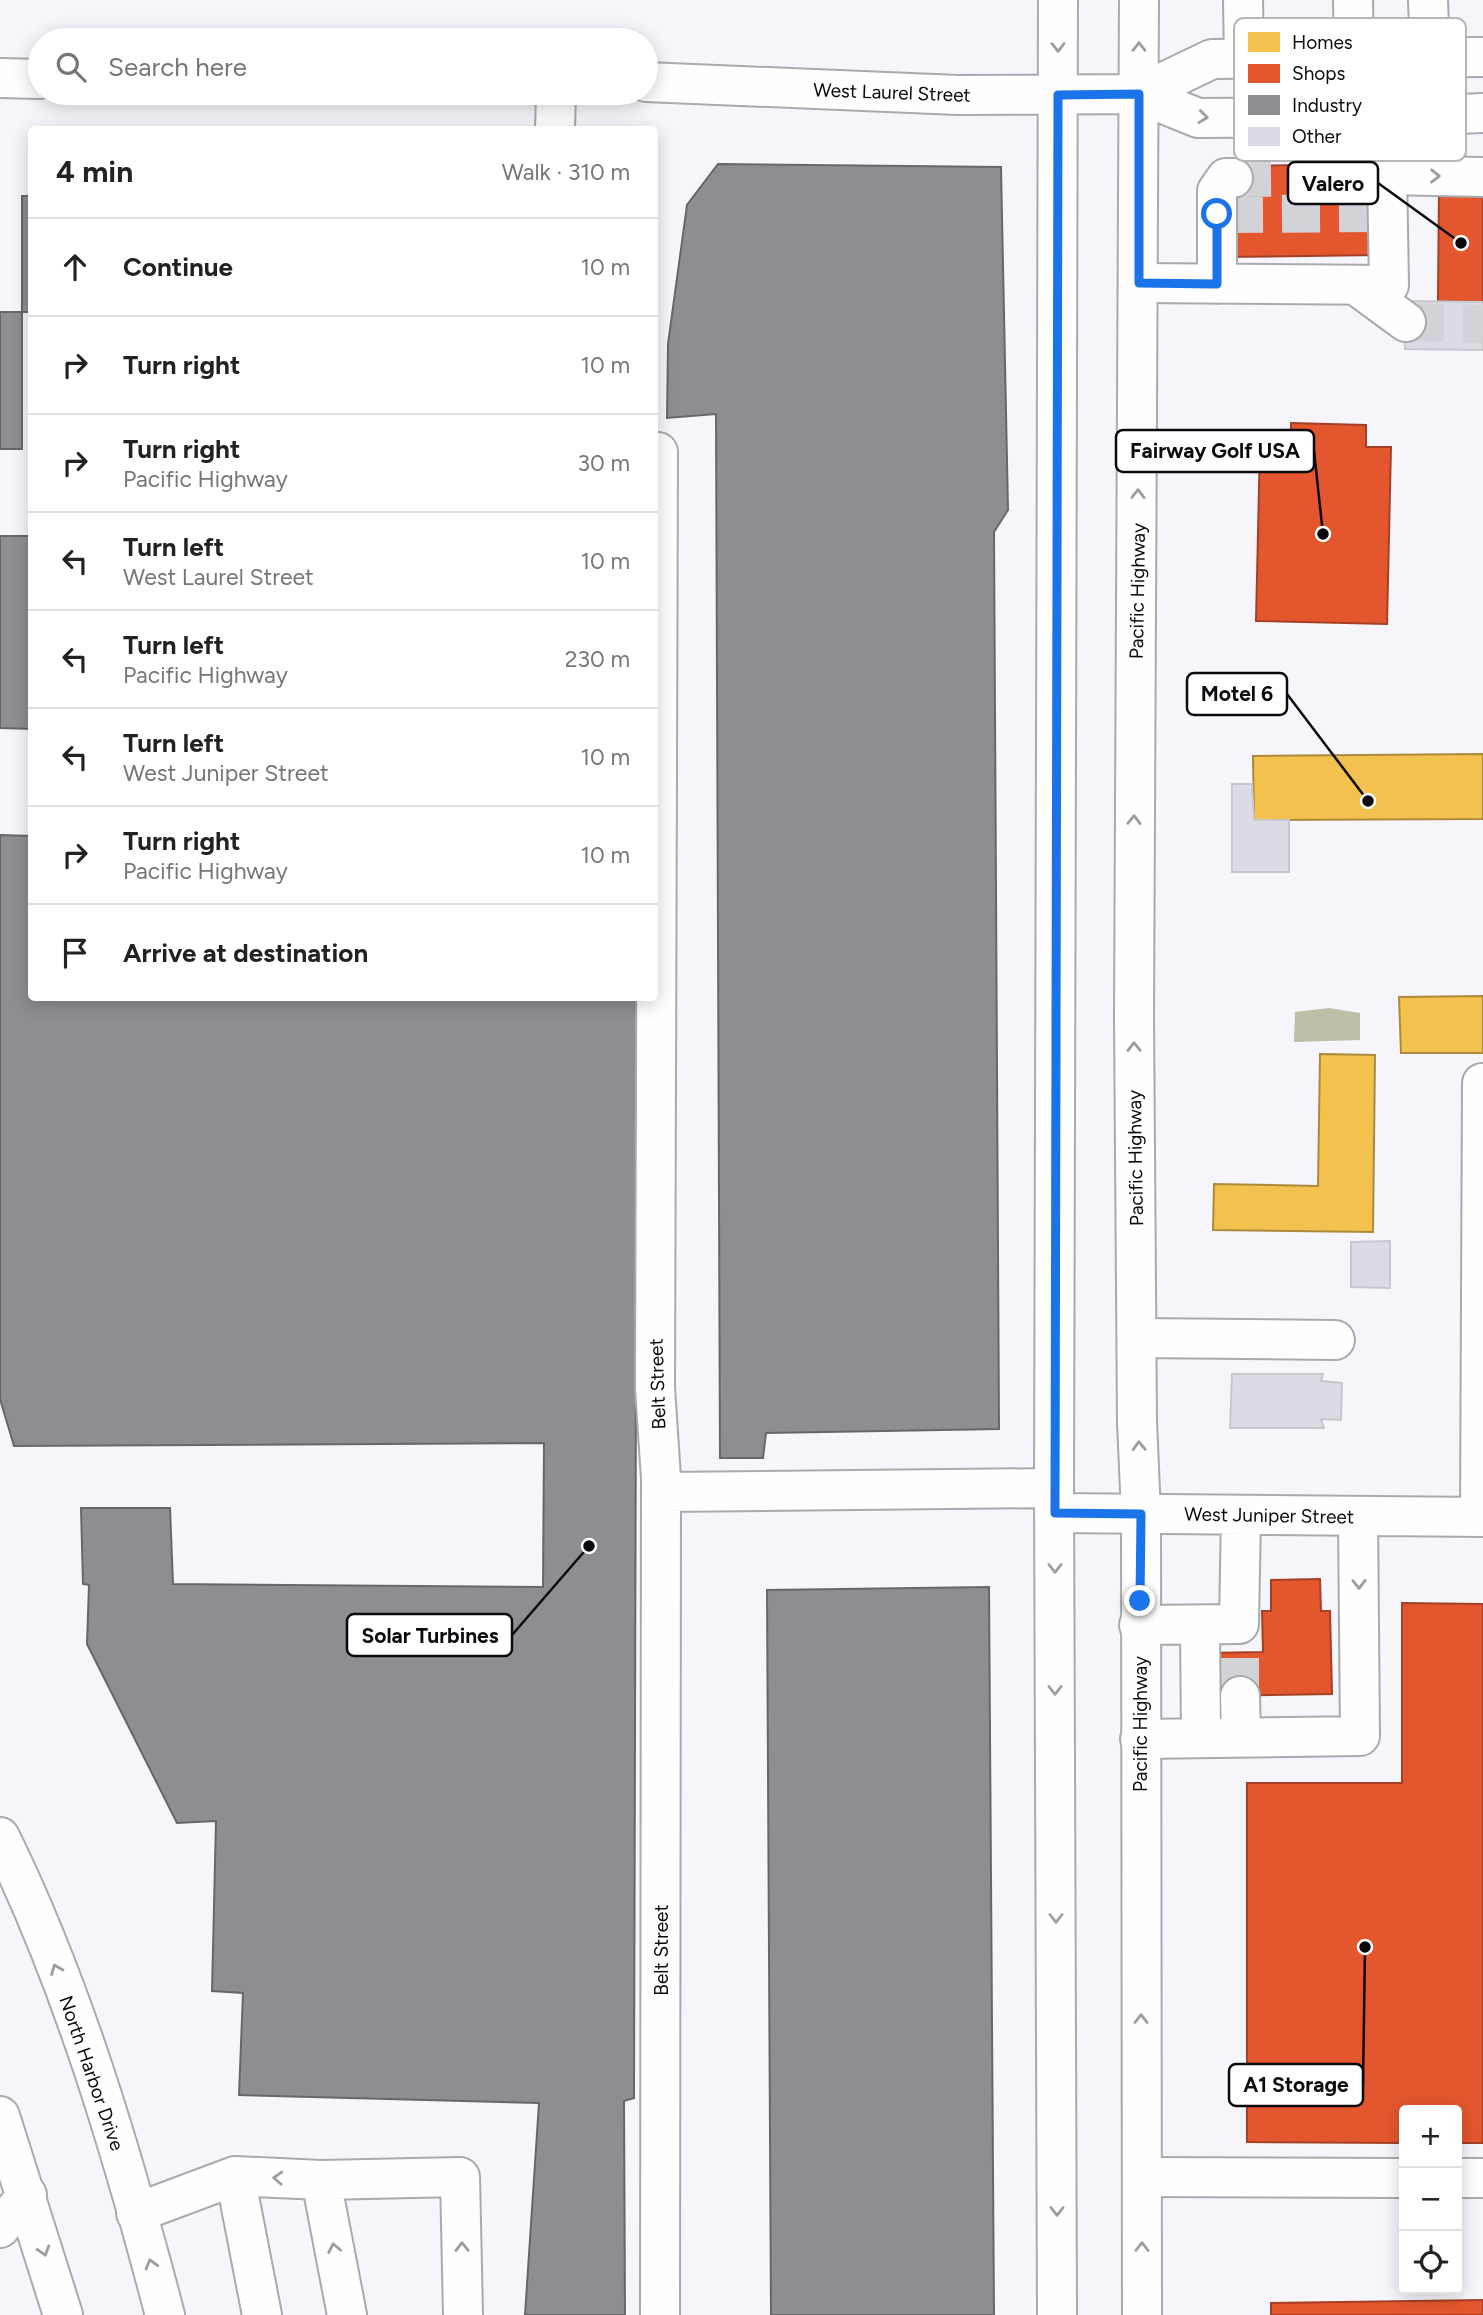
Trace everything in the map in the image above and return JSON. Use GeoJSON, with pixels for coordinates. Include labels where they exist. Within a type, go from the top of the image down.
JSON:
{"type":"FeatureCollection","features":[{"type":"Feature","properties":{"kind":"main road"},"geometry":{"type":"LineString","coordinates":[[1057,2315],[1055,1501],[1058,0]]}},
{"type":"Feature","properties":{"kind":"main road","name":"Pacific Highway"},"geometry":{"type":"LineString","coordinates":[[1139,0],[1134,854],[1137,1338],[1141,1514],[1139,1625],[1142,2315]]}},
{"type":"Feature","properties":{"kind":"main road"},"geometry":{"type":"LineString","coordinates":[[1242,0],[1243,18]]}},
{"type":"Feature","properties":{"kind":"main road"},"geometry":{"type":"LineString","coordinates":[[1353,0],[1353,18]]}},
{"type":"Feature","properties":{"kind":"main road"},"geometry":{"type":"LineString","coordinates":[[1428,0],[1429,18]]}},
{"type":"Feature","properties":{"kind":"main road","name":"West Laurel Street"},"geometry":{"type":"LineString","coordinates":[[1139,94],[1212,59],[1234,59]]}},
{"type":"Feature","properties":{"kind":"main road"},"geometry":{"type":"LineString","coordinates":[[0,78],[28,79]]}},
{"type":"Feature","properties":{"kind":"main road","name":"West Laurel Street"},"geometry":{"type":"LineString","coordinates":[[658,82],[958,95],[1139,94],[1198,118],[1234,118]]}},
{"type":"Feature","properties":{"kind":"main road"},"geometry":{"type":"LineString","coordinates":[[555,126],[556,105]]}},
{"type":"Feature","properties":{"kind":"main road"},"geometry":{"type":"LineString","coordinates":[[1139,283],[1390,285],[1377,176],[1379,161]]}},
{"type":"Feature","properties":{"kind":"main road"},"geometry":{"type":"LineString","coordinates":[[1377,176],[1483,177]]}},
{"type":"Feature","properties":{"kind":"main road"},"geometry":{"type":"LineString","coordinates":[[1217,284],[1225,202]]}},
{"type":"Feature","properties":{"kind":"main road"},"geometry":{"type":"LineString","coordinates":[[1357,286],[1406,322]]}},
{"type":"Feature","properties":{"kind":"main road","name":"Belt Street"},"geometry":{"type":"LineString","coordinates":[[658,639],[659,452]]}},
{"type":"Feature","properties":{"kind":"main road","name":"Belt Street"},"geometry":{"type":"LineString","coordinates":[[656,1001],[654,1388],[661,1492],[660,2315]]}},
{"type":"Feature","properties":{"kind":"main road"},"geometry":{"type":"LineString","coordinates":[[1482,1083],[1482,1517]]}},
{"type":"Feature","properties":{"kind":"main road"},"geometry":{"type":"LineString","coordinates":[[1137,1338],[1335,1340]]}},
{"type":"Feature","properties":{"kind":"main road","name":"West Juniper Street"},"geometry":{"type":"LineString","coordinates":[[661,1492],[1055,1501],[1141,1514],[1482,1517]]}},
{"type":"Feature","properties":{"kind":"main road"},"geometry":{"type":"LineString","coordinates":[[1139,1625],[1200,1625],[1240,1638],[1241,1516]]}},
{"type":"Feature","properties":{"kind":"main road"},"geometry":{"type":"LineString","coordinates":[[1140,1739],[1360,1736],[1358,1516]]}},
{"type":"Feature","properties":{"kind":"main road"},"geometry":{"type":"LineString","coordinates":[[1200,1625],[1201,1737]]}},
{"type":"Feature","properties":{"kind":"main road"},"geometry":{"type":"LineString","coordinates":[[1240,1696],[1257,1737]]}},
{"type":"Feature","properties":{"kind":"main road","name":"North Harbor Drive"},"geometry":{"type":"LineString","coordinates":[[0,1837],[68,1998],[136,2213],[165,2315]]}},
{"type":"Feature","properties":{"kind":"main road"},"geometry":{"type":"LineString","coordinates":[[0,2116],[63,2315]]}},
{"type":"Feature","properties":{"kind":"main road"},"geometry":{"type":"LineString","coordinates":[[136,2213],[235,2176],[321,2180],[460,2177],[463,2315]]}},
{"type":"Feature","properties":{"kind":"main road"},"geometry":{"type":"LineString","coordinates":[[235,2176],[262,2315]]}},
{"type":"Feature","properties":{"kind":"main road"},"geometry":{"type":"LineString","coordinates":[[1142,2177],[1399,2178]]}},
{"type":"Feature","properties":{"kind":"main road"},"geometry":{"type":"LineString","coordinates":[[1462,2178],[1483,2178]]}},
{"type":"Feature","properties":{"kind":"main road"},"geometry":{"type":"LineString","coordinates":[[321,2180],[347,2315]]}},
{"type":"Feature","properties":{"kind":"main road"},"geometry":{"type":"LineString","coordinates":[[0,2228],[27,2195]]}},
{"type":"Feature","properties":{"kind":"shaded area"},"geometry":{"type":"Polygon","coordinates":[[[1329,1008],[1360,1013],[1360,1040],[1294,1042],[1295,1012],[1329,1008]]]}},
{"type":"Feature","properties":{"kind":"building: Homes"},"geometry":{"type":"Polygon","coordinates":[[[1483,754],[1483,819],[1254,820],[1253,756],[1483,754]]]}},
{"type":"Feature","properties":{"kind":"building: Homes"},"geometry":{"type":"Polygon","coordinates":[[[1483,996],[1483,1053],[1401,1053],[1399,997],[1483,996]]]}},
{"type":"Feature","properties":{"kind":"building: Homes"},"geometry":{"type":"Polygon","coordinates":[[[1320,1054],[1375,1055],[1373,1232],[1213,1230],[1214,1184],[1318,1186],[1320,1054]]]}},
{"type":"Feature","properties":{"kind":"building: Shops"},"geometry":{"type":"Polygon","coordinates":[[[1368,164],[1379,255],[1226,257],[1232,166],[1368,164]]]}},
{"type":"Feature","properties":{"kind":"building: Shops"},"geometry":{"type":"Polygon","coordinates":[[[1439,184],[1483,184],[1483,302],[1438,301],[1439,184]]]}},
{"type":"Feature","properties":{"kind":"building: Shops"},"geometry":{"type":"Polygon","coordinates":[[[1291,423],[1366,425],[1366,447],[1391,447],[1387,624],[1256,621],[1260,445],[1291,446],[1291,423]]]}},
{"type":"Feature","properties":{"kind":"building: Shops"},"geometry":{"type":"Polygon","coordinates":[[[1320,1579],[1321,1611],[1330,1611],[1332,1694],[1205,1696],[1204,1653],[1263,1652],[1262,1611],[1271,1611],[1271,1580],[1320,1579]]]}},
{"type":"Feature","properties":{"kind":"building: Shops"},"geometry":{"type":"Polygon","coordinates":[[[1402,1603],[1483,1604],[1483,2143],[1462,2143],[1462,2105],[1399,2105],[1399,2143],[1247,2142],[1247,1783],[1402,1783],[1402,1603]]]}},
{"type":"Feature","properties":{"kind":"building: Shops"},"geometry":{"type":"Polygon","coordinates":[[[1483,2300],[1483,2315],[1271,2315],[1271,2303],[1483,2300]]]}},
{"type":"Feature","properties":{"kind":"building: Industry"},"geometry":{"type":"Polygon","coordinates":[[[718,164],[1001,167],[1008,510],[994,532],[999,1429],[766,1433],[763,1458],[720,1458],[716,414],[667,418],[668,344],[687,205],[718,164]]]}},
{"type":"Feature","properties":{"kind":"building: Industry"},"geometry":{"type":"Polygon","coordinates":[[[22,196],[28,196],[28,312],[22,312],[22,196]]]}},
{"type":"Feature","properties":{"kind":"building: Industry"},"geometry":{"type":"Polygon","coordinates":[[[0,312],[22,312],[22,449],[0,449],[0,312]]]}},
{"type":"Feature","properties":{"kind":"building: Industry"},"geometry":{"type":"Polygon","coordinates":[[[0,536],[28,536],[28,729],[0,728],[0,536]]]}},
{"type":"Feature","properties":{"kind":"building: Industry"},"geometry":{"type":"Polygon","coordinates":[[[0,835],[28,836],[28,1001],[637,1001],[634,2098],[624,2101],[625,2315],[525,2315],[539,2103],[239,2095],[243,1993],[212,1991],[216,1821],[177,1823],[87,1644],[89,1585],[83,1584],[81,1508],[170,1508],[173,1584],[543,1587],[544,1443],[14,1446],[0,1399],[0,835]]]}},
{"type":"Feature","properties":{"kind":"building: Industry"},"geometry":{"type":"Polygon","coordinates":[[[989,1587],[994,2315],[771,2315],[767,1590],[989,1587]]]}},
{"type":"Feature","properties":{"kind":"building: Other"},"geometry":{"type":"Polygon","coordinates":[[[1406,301],[1483,302],[1483,350],[1405,349],[1406,301]]]}},
{"type":"Feature","properties":{"kind":"building: Other"},"geometry":{"type":"Polygon","coordinates":[[[1232,784],[1252,784],[1254,820],[1289,820],[1289,872],[1232,872],[1232,784]]]}},
{"type":"Feature","properties":{"kind":"building: Other"},"geometry":{"type":"Polygon","coordinates":[[[1390,1241],[1390,1288],[1351,1287],[1351,1242],[1390,1241]]]}},
{"type":"Feature","properties":{"kind":"building: Other"},"geometry":{"type":"Polygon","coordinates":[[[1232,1374],[1323,1374],[1321,1381],[1342,1383],[1341,1420],[1321,1419],[1324,1428],[1230,1428],[1232,1374]]]}},
{"type":"Feature","properties":{"kind":"tunnel"},"geometry":{"type":"LineString","coordinates":[[1233,178],[1368,177]]}},
{"type":"Feature","properties":{"kind":"tunnel"},"geometry":{"type":"LineString","coordinates":[[1225,214],[1379,213]]}},
{"type":"Feature","properties":{"kind":"tunnel"},"geometry":{"type":"LineString","coordinates":[[1406,322],[1483,324]]}},
{"type":"Feature","properties":{"kind":"tunnel"},"geometry":{"type":"LineString","coordinates":[[1240,1652],[1240,1696]]}},
{"type":"Feature","properties":{"kind":"place","name":"Valero"},"geometry":{"type":"Point","coordinates":[1461,243]}},
{"type":"Feature","properties":{"kind":"place","name":"Fairway Golf USA"},"geometry":{"type":"Point","coordinates":[1323,534]}},
{"type":"Feature","properties":{"kind":"place","name":"Motel 6"},"geometry":{"type":"Point","coordinates":[1368,801]}},
{"type":"Feature","properties":{"kind":"place","name":"Solar Turbines"},"geometry":{"type":"Point","coordinates":[589,1546]}},
{"type":"Feature","properties":{"kind":"place","name":"A1 Storage"},"geometry":{"type":"Point","coordinates":[1365,1947]}},
{"type":"Feature","properties":{"kind":"route"},"geometry":{"type":"LineString","coordinates":[[1140,1601],[1141,1514],[1055,1513],[1058,95],[1139,94],[1139,283],[1217,284],[1217,214]]}}]}
